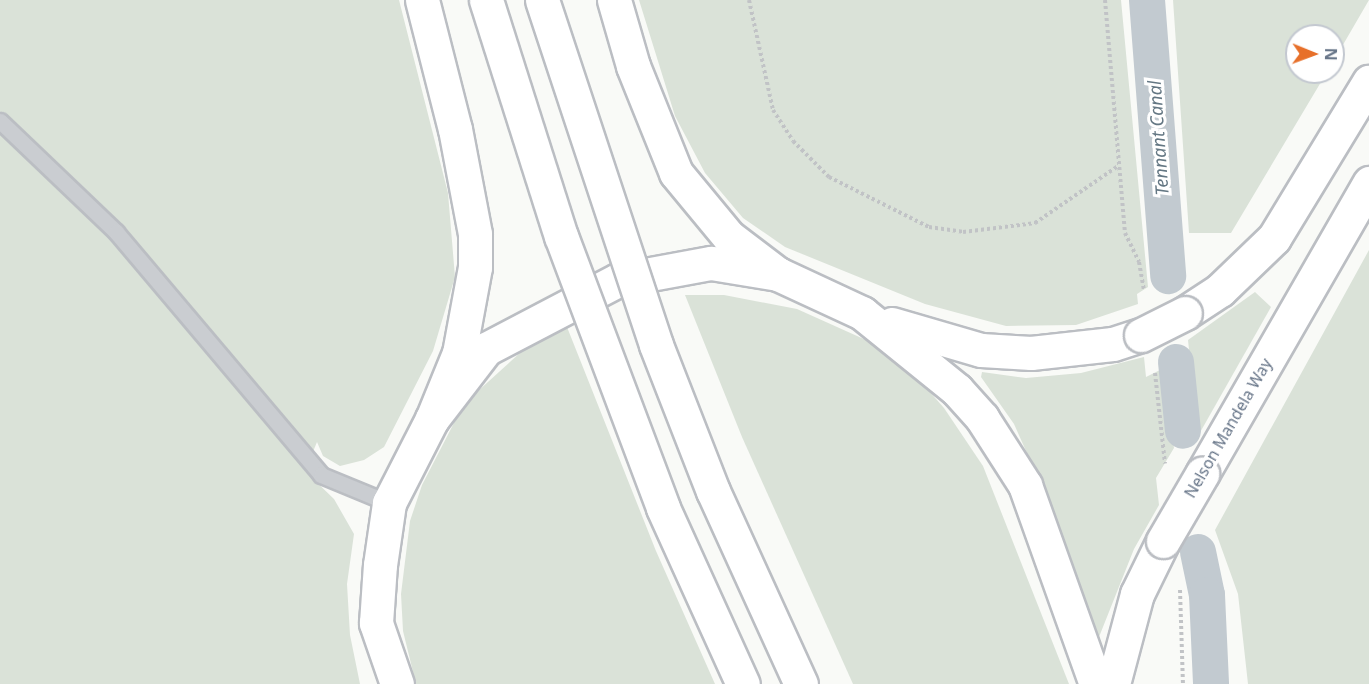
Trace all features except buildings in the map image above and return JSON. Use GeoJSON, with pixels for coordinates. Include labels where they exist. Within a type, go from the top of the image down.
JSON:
{"type":"FeatureCollection","features":[{"type":"Feature","properties":{"kind":"main road"},"geometry":{"type":"LineString","coordinates":[[397,684],[376,622],[389,503],[432,419],[459,353],[476,267],[476,234],[455,129],[422,0]]}},
{"type":"Feature","properties":{"kind":"main road"},"geometry":{"type":"LineString","coordinates":[[486,0],[561,236],[622,399],[663,508],[743,684]]}},
{"type":"Feature","properties":{"kind":"main road"},"geometry":{"type":"LineString","coordinates":[[542,0],[656,345],[713,491],[801,684]]}},
{"type":"Feature","properties":{"kind":"main road"},"geometry":{"type":"LineString","coordinates":[[614,0],[633,66],[676,173],[729,237],[778,274],[862,313],[925,337],[981,350],[1076,349],[1141,335],[1185,313],[1220,290],[1274,238],[1369,82]]}},
{"type":"Feature","properties":{"kind":"main road","name":"Nelson Mandela Way"},"geometry":{"type":"LineString","coordinates":[[1113,684],[1137,594],[1163,541],[1369,183]]}},
{"type":"Feature","properties":{"kind":"main road"},"geometry":{"type":"LineString","coordinates":[[432,419],[486,349],[618,280],[711,263],[778,274]]}},
{"type":"Feature","properties":{"kind":"main road"},"geometry":{"type":"LineString","coordinates":[[862,313],[957,390],[1005,451],[1044,528],[1096,684]]}},
{"type":"Feature","properties":{"kind":"lane"},"geometry":{"type":"LineString","coordinates":[[0,121],[116,232],[321,475],[389,503]]}},
{"type":"Feature","properties":{"kind":"path"},"geometry":{"type":"LineString","coordinates":[[749,0],[773,110],[793,141],[829,177],[929,227],[963,232],[1035,223],[1119,166]]}},
{"type":"Feature","properties":{"kind":"path"},"geometry":{"type":"LineString","coordinates":[[1105,0],[1125,233],[1139,262],[1144,290]]}},
{"type":"Feature","properties":{"kind":"path"},"geometry":{"type":"LineString","coordinates":[[1155,373],[1165,463]]}},
{"type":"Feature","properties":{"kind":"path"},"geometry":{"type":"LineString","coordinates":[[1180,590],[1183,684]]}},
{"type":"Feature","properties":{"kind":"shaded area"},"geometry":{"type":"Polygon","coordinates":[[[0,0],[399,0],[448,193],[455,277],[433,351],[384,447],[364,460],[340,466],[323,456],[317,442],[305,471],[334,499],[354,534],[347,584],[350,635],[360,684],[0,684],[0,0]]]}},
{"type":"Feature","properties":{"kind":"shaded area"},"geometry":{"type":"Polygon","coordinates":[[[639,0],[1121,0],[1148,287],[1137,294],[1138,304],[1076,325],[1006,326],[925,304],[785,247],[743,218],[705,173],[675,116],[639,0]]]}},
{"type":"Feature","properties":{"kind":"shaded area"},"geometry":{"type":"Polygon","coordinates":[[[1173,0],[1369,0],[1345,41],[1345,24],[1285,24],[1285,84],[1320,84],[1231,233],[1189,233],[1173,0]]]}},
{"type":"Feature","properties":{"kind":"shaded area"},"geometry":{"type":"Polygon","coordinates":[[[1369,250],[1369,684],[1248,684],[1238,594],[1215,530],[1369,250]]]}},
{"type":"Feature","properties":{"kind":"shaded area"},"geometry":{"type":"Polygon","coordinates":[[[1255,292],[1271,307],[1198,436],[1188,340],[1255,292]]]}},
{"type":"Feature","properties":{"kind":"shaded area"},"geometry":{"type":"Polygon","coordinates":[[[685,295],[724,295],[797,309],[866,340],[921,382],[944,408],[983,466],[1069,684],[853,684],[742,437],[685,295]]]}},
{"type":"Feature","properties":{"kind":"shaded area"},"geometry":{"type":"Polygon","coordinates":[[[565,322],[656,551],[715,684],[416,684],[403,631],[401,594],[410,521],[422,485],[456,419],[478,391],[533,341],[565,322]]]}},
{"type":"Feature","properties":{"kind":"shaded area"},"geometry":{"type":"Polygon","coordinates":[[[1144,357],[1146,377],[1164,368],[1174,448],[1156,478],[1159,505],[1134,549],[1099,637],[1038,478],[1014,424],[981,377],[982,372],[1026,378],[1081,373],[1144,357]]]}},
{"type":"Feature","properties":{"kind":"waterway","name":"Tennant Canal"},"geometry":{"type":"LineString","coordinates":[[1147,0],[1168,276]]}},
{"type":"Feature","properties":{"kind":"waterway","name":"Tennant Canal"},"geometry":{"type":"LineString","coordinates":[[1176,362],[1183,431]]}},
{"type":"Feature","properties":{"kind":"waterway","name":"Tennant Canal"},"geometry":{"type":"LineString","coordinates":[[1198,552],[1207,595],[1211,684]]}}]}
